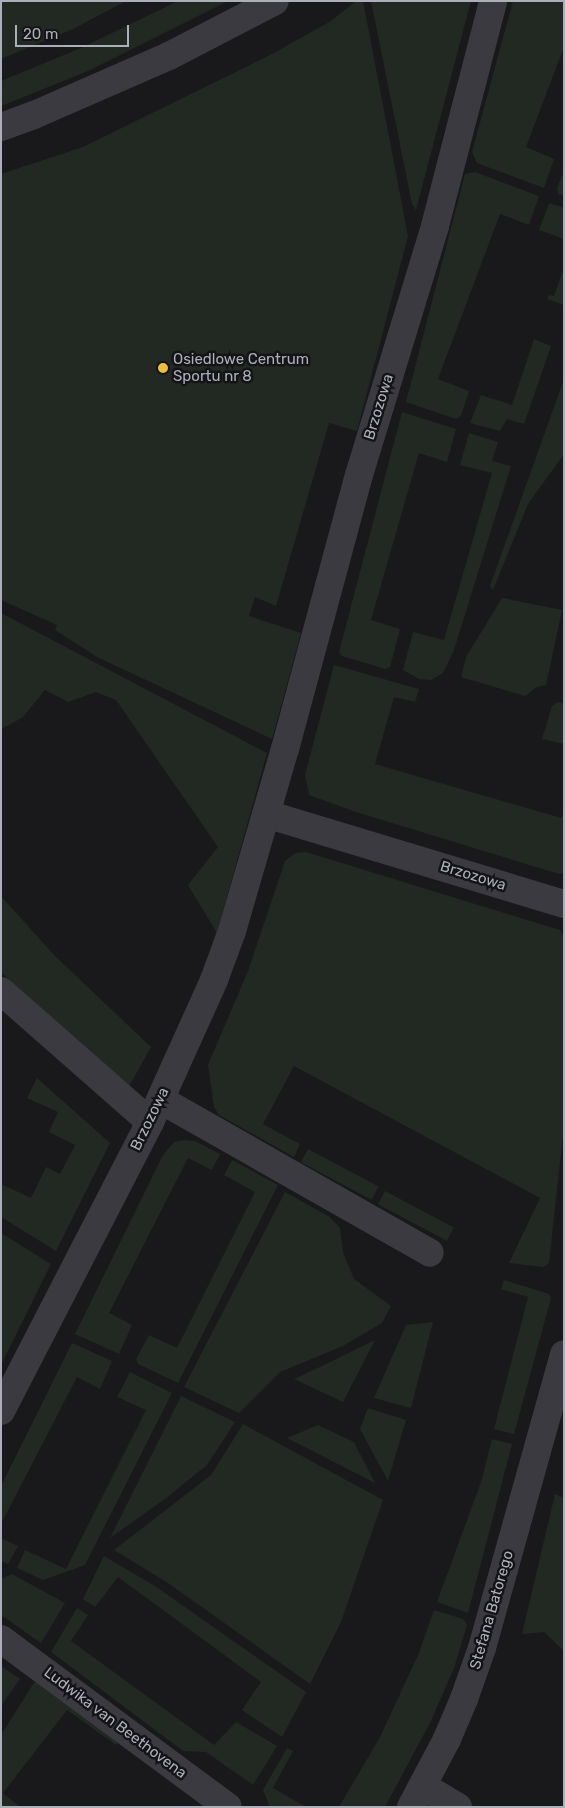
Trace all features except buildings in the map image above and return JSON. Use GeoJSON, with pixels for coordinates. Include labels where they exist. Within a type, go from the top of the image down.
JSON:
{"type":"FeatureCollection","features":[{"type":"Feature","properties":{"kind":"street"},"geometry":{"type":"LineString","coordinates":[[1,126],[34,115],[169,56],[274,1]]}},
{"type":"Feature","properties":{"kind":"street","name":"Brzozowa"},"geometry":{"type":"LineString","coordinates":[[1,1411],[155,1111],[214,980],[232,931],[359,475],[435,226],[493,1]]}},
{"type":"Feature","properties":{"kind":"street","name":"Brzozowa"},"geometry":{"type":"LineString","coordinates":[[266,814],[564,904]]}},
{"type":"Feature","properties":{"kind":"street"},"geometry":{"type":"LineString","coordinates":[[1,991],[155,1111],[430,1253]]}},
{"type":"Feature","properties":{"kind":"street"},"geometry":{"type":"LineString","coordinates":[[543,1435],[564,1354]]}},
{"type":"Feature","properties":{"kind":"street","name":"Stefana Batorego"},"geometry":{"type":"LineString","coordinates":[[417,1796],[447,1739],[476,1665],[543,1435],[564,1413]]}},
{"type":"Feature","properties":{"kind":"street","name":"Ludwika van Beethovena"},"geometry":{"type":"LineString","coordinates":[[1,1639],[228,1807]]}},
{"type":"Feature","properties":{"kind":"street"},"geometry":{"type":"LineString","coordinates":[[417,1796],[458,1807]]}},
{"type":"Feature","properties":{"kind":"shaded area"},"geometry":{"type":"Polygon","coordinates":[[[1,1],[126,1],[73,29],[1,59],[1,1]]]}},
{"type":"Feature","properties":{"kind":"shaded area"},"geometry":{"type":"Polygon","coordinates":[[[178,1],[228,1],[88,71],[1,106],[1,81],[81,48],[178,1]]]}},
{"type":"Feature","properties":{"kind":"shaded area","name":"Osiedlowe Centrum Sportu nr 8"},"geometry":{"type":"Polygon","coordinates":[[[356,1],[363,1],[408,236],[357,431],[329,423],[276,606],[255,597],[249,616],[301,633],[272,739],[97,657],[55,630],[57,625],[1,600],[1,174],[83,147],[270,55],[331,21],[356,1]]]}},
{"type":"Feature","properties":{"kind":"shaded area"},"geometry":{"type":"Polygon","coordinates":[[[371,1],[471,1],[416,210],[412,204],[371,1]]]}},
{"type":"Feature","properties":{"kind":"shaded area"},"geometry":{"type":"Polygon","coordinates":[[[513,1],[564,1],[564,47],[526,147],[554,159],[544,188],[477,163],[472,152],[513,1]]]}},
{"type":"Feature","properties":{"kind":"shaded area"},"geometry":{"type":"Polygon","coordinates":[[[564,171],[564,196],[558,194],[557,188],[564,171]]]}},
{"type":"Feature","properties":{"kind":"shaded area"},"geometry":{"type":"Polygon","coordinates":[[[475,172],[539,196],[529,225],[500,214],[438,379],[469,391],[461,416],[456,419],[406,402],[465,174],[475,172]]]}},
{"type":"Feature","properties":{"kind":"shaded area"},"geometry":{"type":"Polygon","coordinates":[[[549,203],[564,208],[564,239],[539,230],[549,203]]]}},
{"type":"Feature","properties":{"kind":"shaded area"},"geometry":{"type":"Polygon","coordinates":[[[564,268],[564,305],[547,299],[549,295],[554,296],[564,268]]]}},
{"type":"Feature","properties":{"kind":"shaded area"},"geometry":{"type":"Polygon","coordinates":[[[534,339],[551,346],[524,424],[507,419],[500,431],[470,423],[481,395],[512,405],[534,339]]]}},
{"type":"Feature","properties":{"kind":"shaded area"},"geometry":{"type":"Polygon","coordinates":[[[564,379],[564,454],[528,504],[493,590],[490,586],[564,379]]]}},
{"type":"Feature","properties":{"kind":"shaded area"},"geometry":{"type":"Polygon","coordinates":[[[402,412],[456,429],[447,462],[419,453],[371,620],[400,629],[390,667],[385,669],[342,656],[339,652],[402,412]]]}},
{"type":"Feature","properties":{"kind":"shaded area"},"geometry":{"type":"Polygon","coordinates":[[[469,433],[498,442],[492,461],[511,466],[454,650],[443,673],[431,680],[419,679],[403,670],[413,632],[444,640],[492,473],[460,465],[469,433]]]}},
{"type":"Feature","properties":{"kind":"shaded area"},"geometry":{"type":"Polygon","coordinates":[[[502,598],[562,610],[546,685],[537,687],[525,696],[461,677],[466,657],[502,598]]]}},
{"type":"Feature","properties":{"kind":"shaded area"},"geometry":{"type":"Polygon","coordinates":[[[1,613],[267,753],[217,933],[188,885],[218,847],[116,700],[96,692],[68,702],[45,690],[22,718],[1,729],[1,613]]]}},
{"type":"Feature","properties":{"kind":"shaded area"},"geometry":{"type":"Polygon","coordinates":[[[334,665],[419,689],[415,702],[394,697],[375,764],[561,818],[564,812],[564,873],[559,874],[356,812],[309,795],[305,775],[334,665]]]}},
{"type":"Feature","properties":{"kind":"shaded area"},"geometry":{"type":"Polygon","coordinates":[[[558,702],[564,704],[564,744],[542,739],[552,706],[558,702]]]}},
{"type":"Feature","properties":{"kind":"shaded area"},"geometry":{"type":"Polygon","coordinates":[[[306,852],[560,930],[564,937],[564,1125],[549,1263],[543,1267],[509,1263],[540,1198],[294,1066],[263,1124],[300,1144],[294,1157],[219,1115],[214,1107],[208,1065],[248,971],[285,861],[295,853],[306,852]]]}},
{"type":"Feature","properties":{"kind":"shaded area"},"geometry":{"type":"Polygon","coordinates":[[[1,896],[54,955],[151,1047],[127,1090],[1,972],[1,896]]]}},
{"type":"Feature","properties":{"kind":"shaded area"},"geometry":{"type":"Polygon","coordinates":[[[37,1078],[110,1143],[56,1251],[1,1217],[1,1184],[31,1198],[46,1167],[60,1174],[75,1145],[49,1132],[58,1112],[27,1098],[37,1078]]]}},
{"type":"Feature","properties":{"kind":"shaded area"},"geometry":{"type":"Polygon","coordinates":[[[184,1140],[195,1141],[220,1154],[212,1170],[188,1158],[109,1313],[132,1325],[119,1354],[75,1334],[163,1155],[174,1142],[184,1140]]]}},
{"type":"Feature","properties":{"kind":"shaded area"},"geometry":{"type":"Polygon","coordinates":[[[308,1149],[379,1187],[372,1200],[301,1162],[308,1149]]]}},
{"type":"Feature","properties":{"kind":"shaded area"},"geometry":{"type":"Polygon","coordinates":[[[232,1160],[278,1185],[178,1383],[138,1364],[136,1359],[149,1335],[177,1348],[255,1192],[224,1175],[232,1160]]]}},
{"type":"Feature","properties":{"kind":"shaded area"},"geometry":{"type":"Polygon","coordinates":[[[385,1191],[454,1228],[447,1241],[378,1204],[385,1191]]]}},
{"type":"Feature","properties":{"kind":"shaded area"},"geometry":{"type":"Polygon","coordinates":[[[285,1192],[330,1217],[340,1228],[343,1252],[354,1279],[391,1306],[382,1323],[343,1346],[280,1372],[239,1413],[184,1387],[285,1192]]]}},
{"type":"Feature","properties":{"kind":"shaded area"},"geometry":{"type":"Polygon","coordinates":[[[1,1233],[51,1264],[1,1365],[1,1233]]]}},
{"type":"Feature","properties":{"kind":"shaded area"},"geometry":{"type":"Polygon","coordinates":[[[504,1280],[549,1294],[551,1298],[514,1434],[494,1429],[528,1297],[501,1289],[504,1280]]]}},
{"type":"Feature","properties":{"kind":"shaded area"},"geometry":{"type":"Polygon","coordinates":[[[433,1322],[411,1408],[374,1398],[406,1325],[433,1322]]]}},
{"type":"Feature","properties":{"kind":"shaded area"},"geometry":{"type":"Polygon","coordinates":[[[375,1340],[343,1402],[294,1379],[322,1366],[375,1340]]]}},
{"type":"Feature","properties":{"kind":"shaded area"},"geometry":{"type":"Polygon","coordinates":[[[72,1343],[112,1361],[100,1389],[77,1377],[1,1524],[1,1486],[72,1343]]]}},
{"type":"Feature","properties":{"kind":"shaded area"},"geometry":{"type":"Polygon","coordinates":[[[130,1372],[172,1393],[85,1565],[43,1580],[17,1568],[25,1550],[66,1569],[146,1410],[117,1397],[130,1372]]]}},
{"type":"Feature","properties":{"kind":"shaded area"},"geometry":{"type":"Polygon","coordinates":[[[181,1396],[235,1422],[207,1465],[165,1499],[110,1538],[181,1396]]]}},
{"type":"Feature","properties":{"kind":"shaded area"},"geometry":{"type":"Polygon","coordinates":[[[368,1408],[406,1420],[388,1481],[360,1429],[368,1408]]]}},
{"type":"Feature","properties":{"kind":"shaded area"},"geometry":{"type":"Polygon","coordinates":[[[243,1424],[383,1500],[341,1622],[310,1684],[168,1583],[114,1550],[211,1475],[243,1424]]]}},
{"type":"Feature","properties":{"kind":"shaded area"},"geometry":{"type":"Polygon","coordinates":[[[318,1425],[354,1442],[375,1483],[287,1438],[318,1425]]]}},
{"type":"Feature","properties":{"kind":"shaded area"},"geometry":{"type":"Polygon","coordinates":[[[492,1439],[512,1444],[468,1613],[437,1602],[481,1482],[492,1439]]]}},
{"type":"Feature","properties":{"kind":"shaded area"},"geometry":{"type":"Polygon","coordinates":[[[555,1494],[564,1498],[564,1651],[544,1632],[522,1634],[555,1494]]]}},
{"type":"Feature","properties":{"kind":"shaded area"},"geometry":{"type":"Polygon","coordinates":[[[1,1538],[18,1546],[8,1564],[1,1561],[1,1538]]]}},
{"type":"Feature","properties":{"kind":"shaded area"},"geometry":{"type":"Polygon","coordinates":[[[104,1556],[155,1586],[306,1692],[282,1737],[242,1710],[261,1682],[118,1577],[95,1607],[83,1599],[104,1556]]]}},
{"type":"Feature","properties":{"kind":"shaded area"},"geometry":{"type":"Polygon","coordinates":[[[12,1574],[65,1603],[41,1643],[1,1615],[1,1579],[12,1574]]]}},
{"type":"Feature","properties":{"kind":"shaded area"},"geometry":{"type":"Polygon","coordinates":[[[77,1608],[88,1615],[71,1641],[214,1745],[236,1722],[277,1746],[253,1785],[206,1752],[183,1751],[51,1652],[77,1608]]]}},
{"type":"Feature","properties":{"kind":"shaded area"},"geometry":{"type":"Polygon","coordinates":[[[434,1610],[463,1619],[467,1625],[454,1668],[431,1721],[385,1807],[339,1807],[380,1737],[419,1653],[434,1610]]]}},
{"type":"Feature","properties":{"kind":"shaded area"},"geometry":{"type":"Polygon","coordinates":[[[1,1666],[20,1679],[1,1706],[1,1666]]]}},
{"type":"Feature","properties":{"kind":"shaded area"},"geometry":{"type":"Polygon","coordinates":[[[37,1678],[120,1739],[116,1745],[67,1710],[3,1793],[20,1807],[1,1807],[1,1735],[37,1678]]]}},
{"type":"Feature","properties":{"kind":"shaded area"},"geometry":{"type":"Polygon","coordinates":[[[287,1748],[293,1751],[273,1788],[306,1807],[270,1807],[263,1790],[287,1748]]]}},
{"type":"Feature","properties":{"kind":"place","name":"Osiedlowe Centrum Sportu nr 8"},"geometry":{"type":"Point","coordinates":[163,368]}}]}
